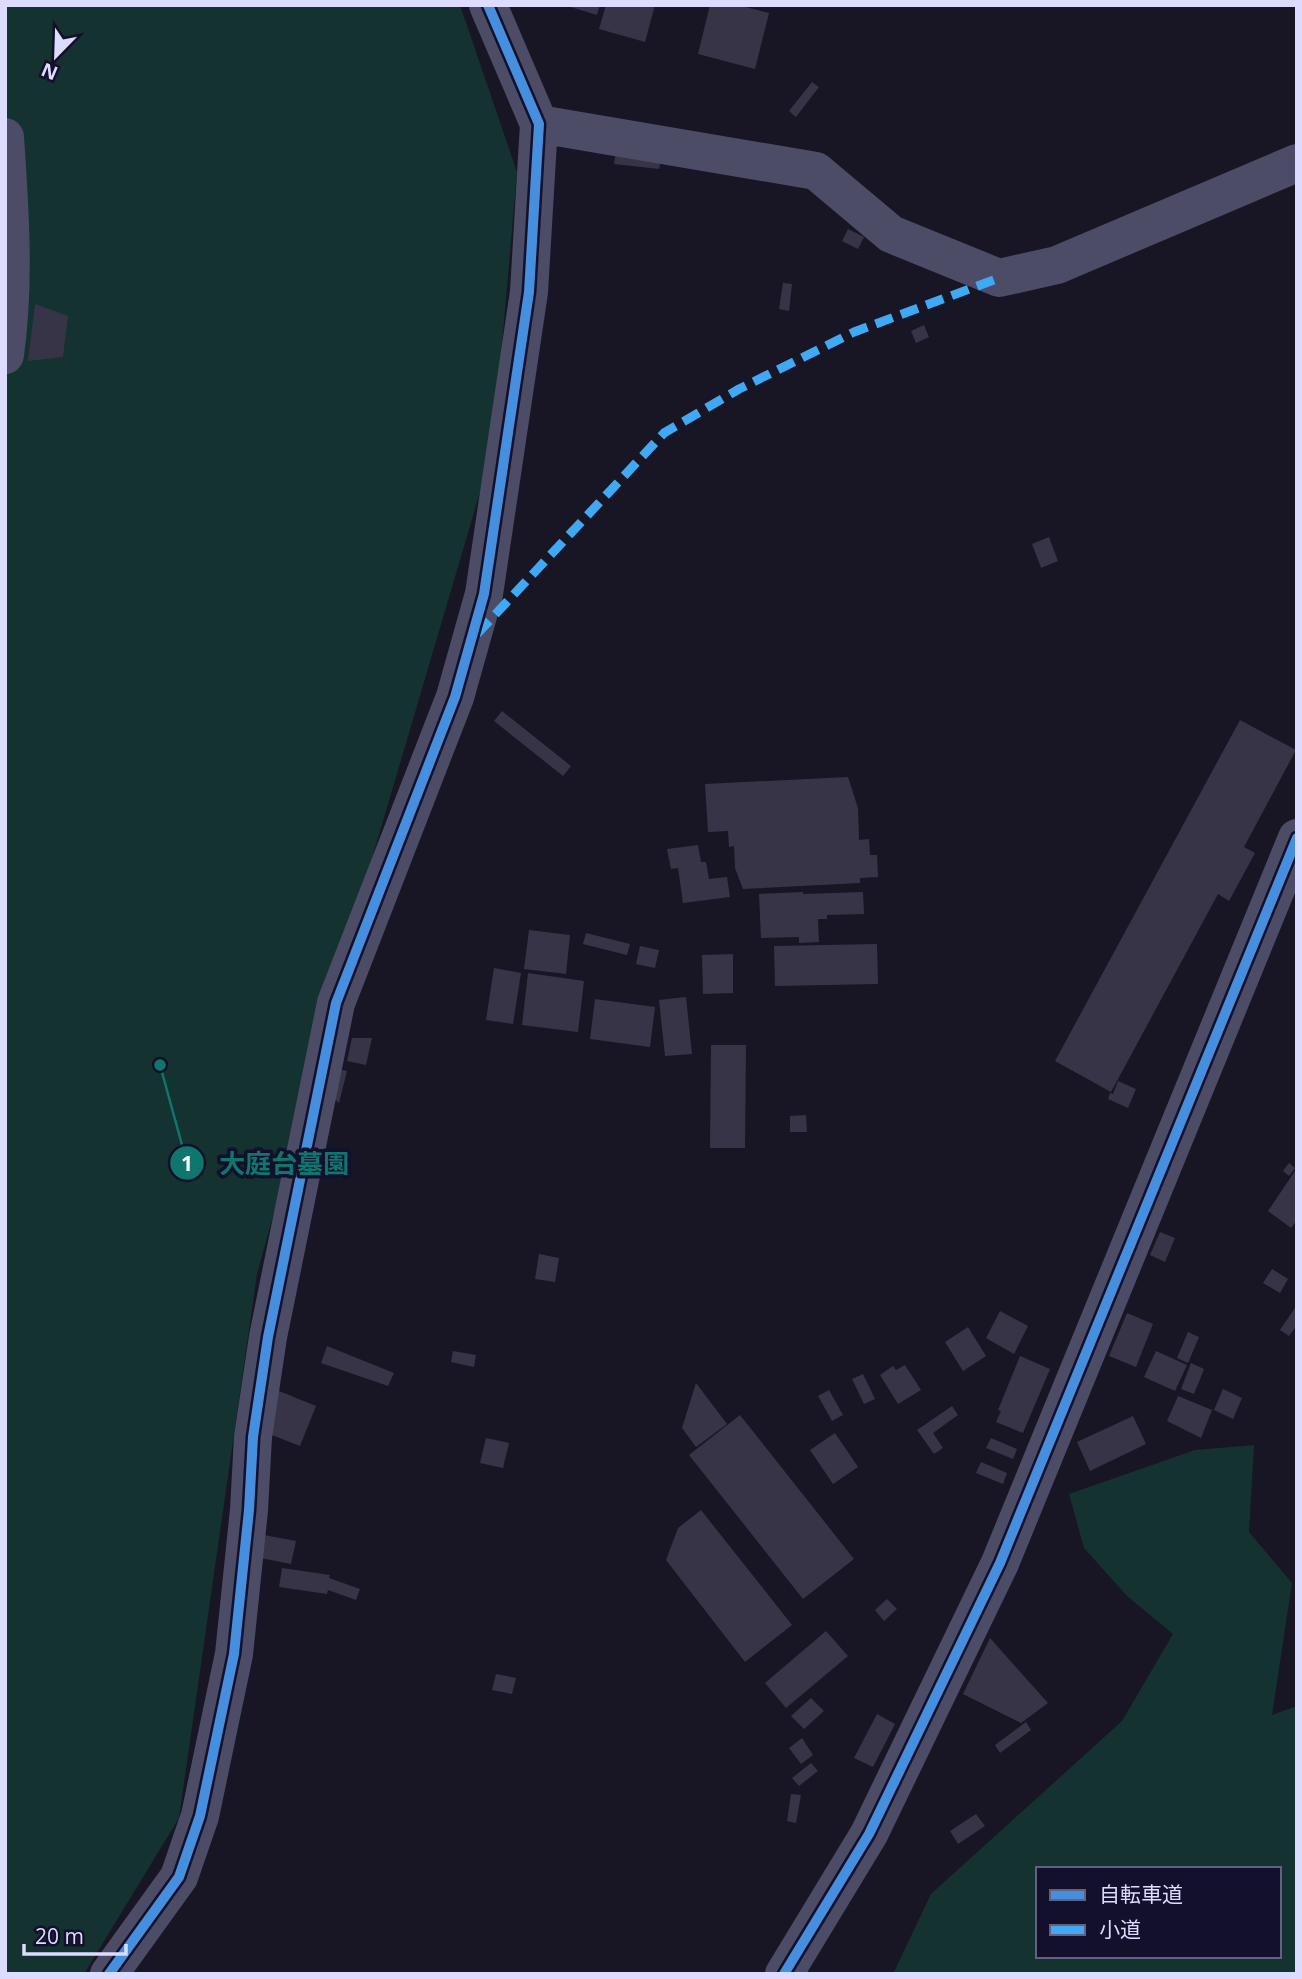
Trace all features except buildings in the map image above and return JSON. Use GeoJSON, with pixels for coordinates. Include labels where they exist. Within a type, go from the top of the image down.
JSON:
{"type":"FeatureCollection","features":[{"type":"Feature","properties":{"kind":"street"},"geometry":{"type":"LineString","coordinates":[[109,1974],[179,1877],[200,1816],[234,1654],[249,1510],[253,1437],[268,1337],[336,1003],[455,697],[484,594],[529,292],[539,124],[488,5]]}},
{"type":"Feature","properties":{"kind":"street"},"geometry":{"type":"LineString","coordinates":[[539,124],[816,171],[891,234],[999,278],[1056,265],[1297,163]]}},
{"type":"Feature","properties":{"kind":"street"},"geometry":{"type":"LineString","coordinates":[[5,137],[9,194],[10,317],[5,355]]}},
{"type":"Feature","properties":{"kind":"street"},"geometry":{"type":"LineString","coordinates":[[784,1974],[869,1834],[1000,1563],[1297,838]]}},
{"type":"Feature","properties":{"kind":"green space"},"geometry":{"type":"Polygon","coordinates":[[[5,5],[460,5],[517,172],[493,448],[373,855],[257,1274],[179,1818],[84,1974],[5,1974],[5,5]]]}},
{"type":"Feature","properties":{"kind":"green space"},"geometry":{"type":"Polygon","coordinates":[[[1254,1445],[1249,1532],[1292,1583],[1272,1715],[1297,1706],[1297,1974],[893,1974],[931,1894],[1122,1721],[1173,1634],[1127,1596],[1084,1548],[1069,1494],[1195,1450],[1254,1445]]]}},
{"type":"Feature","properties":{"kind":"marked path"},"geometry":{"type":"LineString","coordinates":[[477,634],[664,433],[739,389],[854,332],[999,278]]}},
{"type":"Feature","properties":{"kind":"cycle path"},"geometry":{"type":"LineString","coordinates":[[109,1974],[179,1877],[200,1816],[234,1654],[249,1510],[253,1437],[268,1337],[336,1003],[455,697],[484,594],[529,292],[539,124],[488,5]]}},
{"type":"Feature","properties":{"kind":"cycle path"},"geometry":{"type":"LineString","coordinates":[[784,1974],[869,1834],[1000,1563],[1297,838]]}},
{"type":"Feature","properties":{"kind":"place","name":"大庭台墓園"},"geometry":{"type":"Point","coordinates":[160,1065]}}]}
